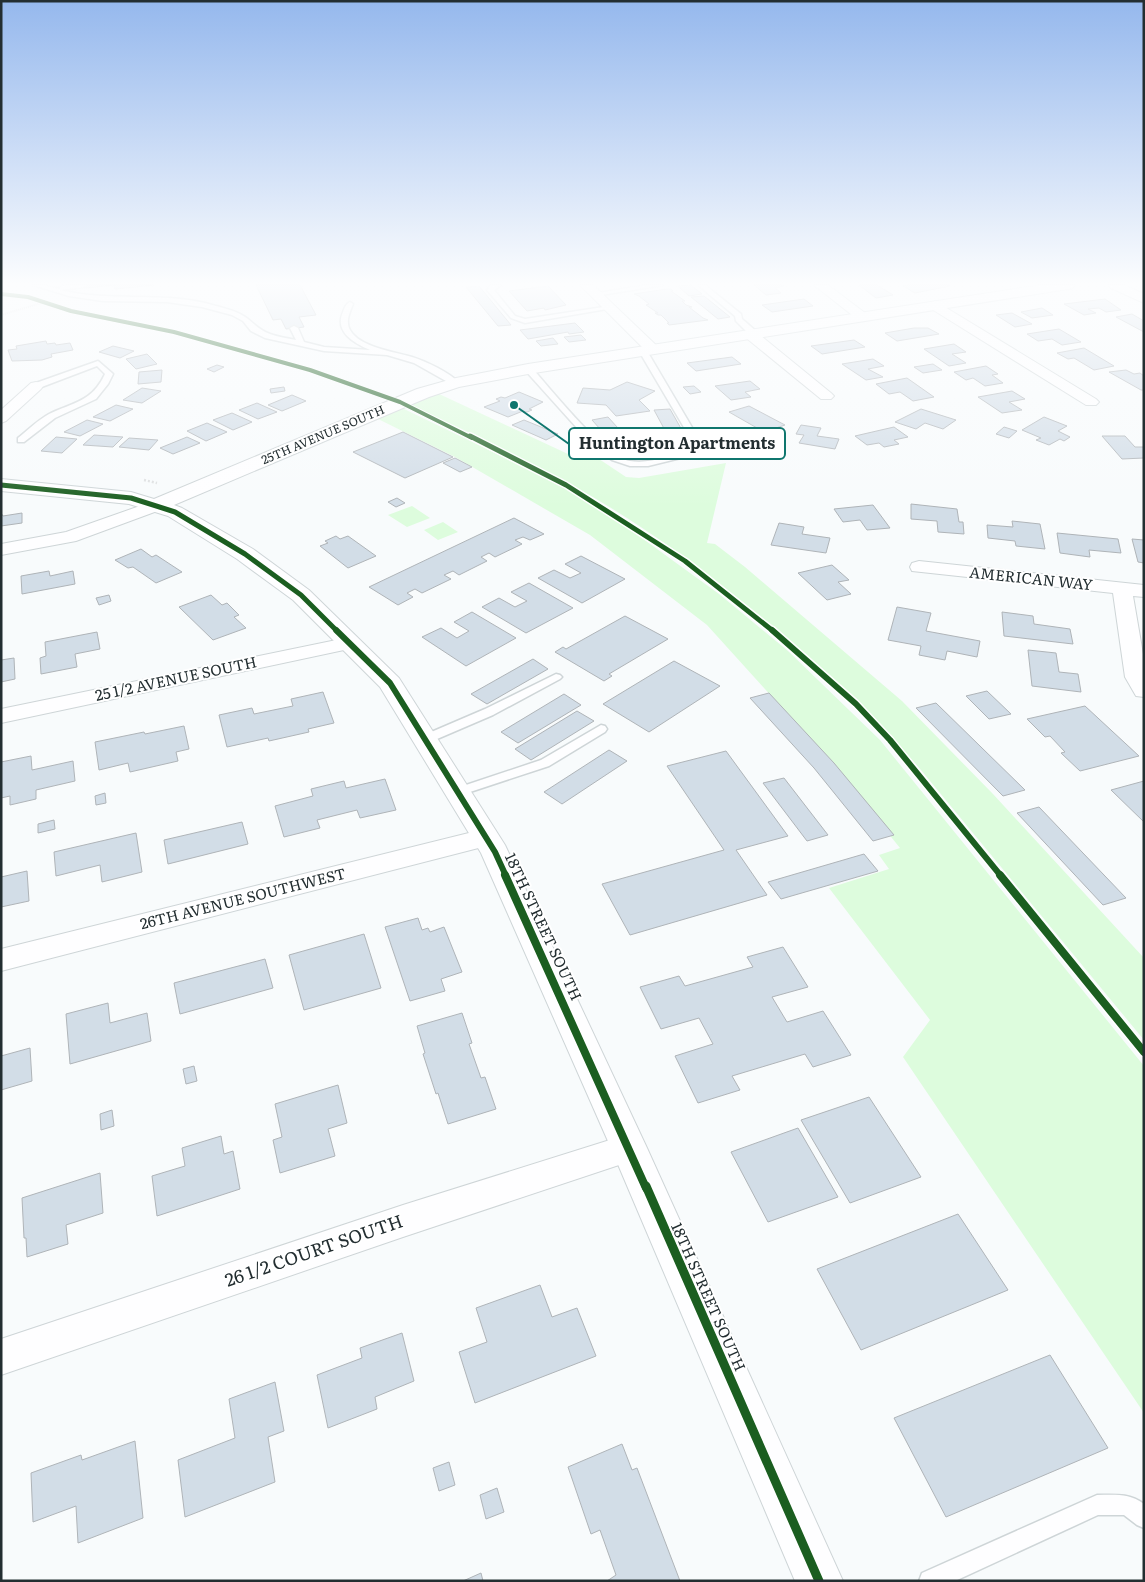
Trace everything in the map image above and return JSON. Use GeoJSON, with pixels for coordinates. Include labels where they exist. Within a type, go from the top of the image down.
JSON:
{"type":"FeatureCollection","features":[{"type":"Feature","properties":{"kind":"street","name":"25TH AVENUE SOUTH"},"geometry":{"type":"LineString","coordinates":[[1,550],[70,537],[154,506],[400,402],[456,383],[592,359]]}},
{"type":"Feature","properties":{"kind":"street"},"geometry":{"type":"LineString","coordinates":[[782,359],[826,396]]}},
{"type":"Feature","properties":{"kind":"street"},"geometry":{"type":"LineString","coordinates":[[1022,359],[1091,402]]}},
{"type":"Feature","properties":{"kind":"street"},"geometry":{"type":"LineString","coordinates":[[1,418],[7,406],[36,386]]}},
{"type":"Feature","properties":{"kind":"street","name":"18TH STREET SOUTH"},"geometry":{"type":"LineString","coordinates":[[1,485],[131,498],[175,512],[245,554],[300,595],[390,683],[495,852],[629,1148],[819,1581]]}},
{"type":"Feature","properties":{"kind":"street","name":"AMERICAN WAY"},"geometry":{"type":"LineString","coordinates":[[919,567],[1144,591]]}},
{"type":"Feature","properties":{"kind":"street"},"geometry":{"type":"LineString","coordinates":[[1122,588],[1136,677],[1144,691]]}},
{"type":"Feature","properties":{"kind":"street","name":"25 1/2 AVENUE SOUTH"},"geometry":{"type":"LineString","coordinates":[[1,716],[351,643]]}},
{"type":"Feature","properties":{"kind":"street","name":"26TH AVENUE SOUTHWEST"},"geometry":{"type":"LineString","coordinates":[[1,960],[485,838]]}},
{"type":"Feature","properties":{"kind":"street","name":"26 1/2 COURT SOUTH"},"geometry":{"type":"LineString","coordinates":[[1,1357],[404,1221],[629,1148]]}},
{"type":"Feature","properties":{"kind":"lane"},"geometry":{"type":"LineString","coordinates":[[404,359],[427,366],[456,383]]}},
{"type":"Feature","properties":{"kind":"lane"},"geometry":{"type":"LineString","coordinates":[[528,369],[598,446],[609,455],[622,462],[648,462],[694,452],[696,441],[653,359]]}},
{"type":"Feature","properties":{"kind":"lane"},"geometry":{"type":"LineString","coordinates":[[21,440],[50,417],[94,397],[104,388],[109,374],[98,363],[36,386]]}},
{"type":"Feature","properties":{"kind":"lane"},"geometry":{"type":"LineString","coordinates":[[426,739],[489,712],[556,677]]}},
{"type":"Feature","properties":{"kind":"lane"},"geometry":{"type":"LineString","coordinates":[[458,792],[545,763],[601,729]]}},
{"type":"Feature","properties":{"kind":"lane"},"geometry":{"type":"LineString","coordinates":[[930,1581],[1097,1505],[1128,1505],[1144,1518]]}},
{"type":"Feature","properties":{"kind":"green space"},"geometry":{"type":"Polygon","coordinates":[[[437,393],[568,454],[584,458],[596,457],[626,477],[639,478],[726,463],[707,543],[715,544],[745,567],[902,701],[993,794],[1144,958],[1144,1040],[921,770],[877,722],[830,676],[730,592],[675,550],[636,524],[557,477],[494,444],[408,403],[437,393]]]}},
{"type":"Feature","properties":{"kind":"green space"},"geometry":{"type":"Polygon","coordinates":[[[400,407],[570,491],[628,528],[719,594],[788,651],[880,740],[1144,1066],[1144,1413],[903,1057],[930,1020],[829,888],[889,869],[879,855],[900,848],[830,761],[707,625],[590,535],[455,457],[376,418],[400,407]]]}},
{"type":"Feature","properties":{"kind":"green space"},"geometry":{"type":"Polygon","coordinates":[[[412,506],[430,518],[407,527],[388,515],[412,506]]]}},
{"type":"Feature","properties":{"kind":"green space"},"geometry":{"type":"Polygon","coordinates":[[[443,522],[458,532],[438,540],[424,530],[443,522]]]}},
{"type":"Feature","properties":{"kind":"building"},"geometry":{"type":"Polygon","coordinates":[[[11,359],[46,359],[42,360],[12,361],[11,359]]]}},
{"type":"Feature","properties":{"kind":"building"},"geometry":{"type":"Polygon","coordinates":[[[126,359],[152,359],[157,364],[136,369],[126,359]]]}},
{"type":"Feature","properties":{"kind":"building"},"geometry":{"type":"Polygon","coordinates":[[[734,359],[741,364],[696,371],[687,363],[734,359]]]}},
{"type":"Feature","properties":{"kind":"building"},"geometry":{"type":"Polygon","coordinates":[[[873,359],[884,366],[868,369],[883,377],[866,380],[842,364],[873,359]]]}},
{"type":"Feature","properties":{"kind":"building"},"geometry":{"type":"Polygon","coordinates":[[[938,359],[960,359],[966,363],[949,366],[938,359]]]}},
{"type":"Feature","properties":{"kind":"building"},"geometry":{"type":"Polygon","coordinates":[[[1075,359],[1102,359],[1114,366],[1094,370],[1075,359]]]}},
{"type":"Feature","properties":{"kind":"building"},"geometry":{"type":"Polygon","coordinates":[[[933,364],[942,370],[923,373],[914,367],[933,364]]]}},
{"type":"Feature","properties":{"kind":"building"},"geometry":{"type":"Polygon","coordinates":[[[217,365],[224,367],[214,372],[207,369],[217,365]]]}},
{"type":"Feature","properties":{"kind":"building"},"geometry":{"type":"Polygon","coordinates":[[[986,366],[998,374],[992,375],[1003,383],[985,386],[973,378],[966,380],[954,372],[986,366]]]}},
{"type":"Feature","properties":{"kind":"building"},"geometry":{"type":"Polygon","coordinates":[[[162,370],[161,382],[138,384],[139,372],[162,370]]]}},
{"type":"Feature","properties":{"kind":"building"},"geometry":{"type":"Polygon","coordinates":[[[1126,370],[1134,374],[1140,373],[1144,376],[1144,390],[1109,372],[1126,370]]]}},
{"type":"Feature","properties":{"kind":"building"},"geometry":{"type":"Polygon","coordinates":[[[907,378],[934,397],[913,401],[900,392],[889,394],[876,384],[907,378]]]}},
{"type":"Feature","properties":{"kind":"building"},"geometry":{"type":"Polygon","coordinates":[[[750,381],[760,389],[745,392],[751,397],[731,400],[715,386],[750,381]]]}},
{"type":"Feature","properties":{"kind":"building"},"geometry":{"type":"Polygon","coordinates":[[[627,382],[655,391],[639,400],[650,411],[616,416],[606,405],[577,403],[583,388],[610,390],[627,382]]]}},
{"type":"Feature","properties":{"kind":"building"},"geometry":{"type":"Polygon","coordinates":[[[694,386],[701,392],[690,394],[683,387],[694,386]]]}},
{"type":"Feature","properties":{"kind":"building"},"geometry":{"type":"Polygon","coordinates":[[[284,387],[285,391],[271,393],[270,389],[284,387]]]}},
{"type":"Feature","properties":{"kind":"building"},"geometry":{"type":"Polygon","coordinates":[[[142,388],[161,391],[142,403],[123,400],[142,388]]]}},
{"type":"Feature","properties":{"kind":"building"},"geometry":{"type":"Polygon","coordinates":[[[1012,391],[1025,399],[1009,402],[1022,410],[1002,413],[978,397],[1012,391]]]}},
{"type":"Feature","properties":{"kind":"building"},"geometry":{"type":"Polygon","coordinates":[[[519,392],[543,402],[529,409],[532,410],[523,411],[508,417],[484,407],[500,401],[496,399],[505,398],[519,392]]]}},
{"type":"Feature","properties":{"kind":"building"},"geometry":{"type":"Polygon","coordinates":[[[292,395],[306,401],[282,411],[268,405],[292,395]]]}},
{"type":"Feature","properties":{"kind":"building"},"geometry":{"type":"Polygon","coordinates":[[[257,403],[277,412],[258,419],[239,410],[257,403]]]}},
{"type":"Feature","properties":{"kind":"building"},"geometry":{"type":"Polygon","coordinates":[[[116,405],[133,409],[110,421],[93,417],[116,405]]]}},
{"type":"Feature","properties":{"kind":"building"},"geometry":{"type":"Polygon","coordinates":[[[749,406],[785,425],[764,432],[729,412],[749,406]]]}},
{"type":"Feature","properties":{"kind":"building"},"geometry":{"type":"Polygon","coordinates":[[[670,409],[691,446],[674,447],[654,410],[670,409]]]}},
{"type":"Feature","properties":{"kind":"building"},"geometry":{"type":"Polygon","coordinates":[[[921,409],[956,420],[943,429],[925,423],[916,429],[895,422],[921,409]]]}},
{"type":"Feature","properties":{"kind":"building"},"geometry":{"type":"Polygon","coordinates":[[[232,413],[252,422],[233,430],[213,420],[232,413]]]}},
{"type":"Feature","properties":{"kind":"building"},"geometry":{"type":"Polygon","coordinates":[[[608,417],[637,449],[668,443],[675,451],[627,459],[592,420],[608,417]]]}},
{"type":"Feature","properties":{"kind":"building"},"geometry":{"type":"Polygon","coordinates":[[[1044,417],[1067,426],[1058,431],[1070,437],[1064,441],[1060,439],[1049,445],[1036,440],[1041,438],[1022,430],[1044,417]]]}},
{"type":"Feature","properties":{"kind":"building"},"geometry":{"type":"Polygon","coordinates":[[[87,420],[103,424],[80,436],[64,432],[87,420]]]}},
{"type":"Feature","properties":{"kind":"building"},"geometry":{"type":"Polygon","coordinates":[[[524,420],[558,434],[546,440],[512,425],[524,420]]]}},
{"type":"Feature","properties":{"kind":"building"},"geometry":{"type":"Polygon","coordinates":[[[207,423],[227,432],[206,441],[187,431],[207,423]]]}},
{"type":"Feature","properties":{"kind":"building"},"geometry":{"type":"Polygon","coordinates":[[[801,425],[821,428],[817,436],[839,439],[835,449],[799,443],[804,435],[796,434],[801,425]]]}},
{"type":"Feature","properties":{"kind":"building"},"geometry":{"type":"Polygon","coordinates":[[[894,427],[908,437],[894,440],[899,444],[884,447],[879,443],[867,445],[855,436],[894,427]]]}},
{"type":"Feature","properties":{"kind":"building"},"geometry":{"type":"Polygon","coordinates":[[[1004,427],[1017,431],[1009,438],[996,434],[1004,427]]]}},
{"type":"Feature","properties":{"kind":"building"},"geometry":{"type":"Polygon","coordinates":[[[403,432],[453,457],[405,478],[353,452],[403,432]]]}},
{"type":"Feature","properties":{"kind":"building"},"geometry":{"type":"Polygon","coordinates":[[[94,435],[123,437],[113,447],[83,445],[94,435]]]}},
{"type":"Feature","properties":{"kind":"building"},"geometry":{"type":"Polygon","coordinates":[[[1102,436],[1125,436],[1135,447],[1144,447],[1144,458],[1122,459],[1102,436]]]}},
{"type":"Feature","properties":{"kind":"building"},"geometry":{"type":"Polygon","coordinates":[[[56,437],[77,439],[62,453],[41,451],[56,437]]]}},
{"type":"Feature","properties":{"kind":"building"},"geometry":{"type":"Polygon","coordinates":[[[187,437],[200,443],[173,454],[160,448],[187,437]]]}},
{"type":"Feature","properties":{"kind":"building"},"geometry":{"type":"Polygon","coordinates":[[[129,438],[158,440],[149,450],[119,447],[129,438]]]}},
{"type":"Feature","properties":{"kind":"building"},"geometry":{"type":"Polygon","coordinates":[[[455,458],[472,467],[460,472],[443,463],[455,458]]]}},
{"type":"Feature","properties":{"kind":"building"},"geometry":{"type":"Polygon","coordinates":[[[397,498],[405,503],[396,507],[388,502],[397,498]]]}},
{"type":"Feature","properties":{"kind":"building"},"geometry":{"type":"Polygon","coordinates":[[[911,504],[957,509],[959,522],[963,522],[964,534],[938,532],[937,521],[911,519],[911,504]]]}},
{"type":"Feature","properties":{"kind":"building"},"geometry":{"type":"Polygon","coordinates":[[[873,505],[890,528],[867,530],[860,520],[843,522],[834,509],[873,505]]]}},
{"type":"Feature","properties":{"kind":"building"},"geometry":{"type":"Polygon","coordinates":[[[1,513],[3,516],[22,513],[22,523],[1,526],[1,513]]]}},
{"type":"Feature","properties":{"kind":"building"},"geometry":{"type":"Polygon","coordinates":[[[514,518],[544,534],[530,540],[523,537],[515,540],[522,544],[495,557],[489,553],[481,557],[487,561],[459,575],[453,571],[444,575],[451,579],[422,593],[415,589],[407,593],[413,597],[398,605],[369,587],[514,518]]]}},
{"type":"Feature","properties":{"kind":"building"},"geometry":{"type":"Polygon","coordinates":[[[1012,521],[1040,524],[1045,549],[1016,546],[1015,541],[988,538],[987,525],[1013,527],[1012,521]]]}},
{"type":"Feature","properties":{"kind":"building"},"geometry":{"type":"Polygon","coordinates":[[[779,523],[804,527],[802,534],[830,538],[826,553],[771,545],[779,523]]]}},
{"type":"Feature","properties":{"kind":"building"},"geometry":{"type":"Polygon","coordinates":[[[1057,533],[1118,539],[1121,553],[1089,550],[1090,557],[1060,553],[1057,533]]]}},
{"type":"Feature","properties":{"kind":"building"},"geometry":{"type":"Polygon","coordinates":[[[336,536],[340,539],[348,536],[376,556],[348,568],[320,546],[328,543],[325,541],[336,536]]]}},
{"type":"Feature","properties":{"kind":"building"},"geometry":{"type":"Polygon","coordinates":[[[1132,539],[1144,540],[1144,563],[1138,562],[1132,539]]]}},
{"type":"Feature","properties":{"kind":"building"},"geometry":{"type":"Polygon","coordinates":[[[141,549],[152,557],[156,555],[182,572],[156,583],[133,567],[128,568],[115,560],[141,549]]]}},
{"type":"Feature","properties":{"kind":"building"},"geometry":{"type":"Polygon","coordinates":[[[581,556],[625,579],[582,603],[538,578],[554,570],[570,578],[581,573],[565,564],[581,556]]]}},
{"type":"Feature","properties":{"kind":"building"},"geometry":{"type":"Polygon","coordinates":[[[832,565],[849,580],[838,582],[851,594],[827,600],[798,573],[832,565]]]}},
{"type":"Feature","properties":{"kind":"building"},"geometry":{"type":"Polygon","coordinates":[[[49,571],[50,576],[73,571],[75,584],[22,594],[21,576],[49,571]]]}},
{"type":"Feature","properties":{"kind":"building"},"geometry":{"type":"Polygon","coordinates":[[[529,583],[573,608],[526,633],[482,607],[499,598],[515,607],[527,601],[511,592],[529,583]]]}},
{"type":"Feature","properties":{"kind":"building"},"geometry":{"type":"Polygon","coordinates":[[[109,595],[111,601],[99,605],[96,598],[109,595]]]}},
{"type":"Feature","properties":{"kind":"building"},"geometry":{"type":"Polygon","coordinates":[[[211,595],[222,605],[227,603],[239,615],[234,617],[246,628],[213,640],[179,607],[211,595]]]}},
{"type":"Feature","properties":{"kind":"building"},"geometry":{"type":"Polygon","coordinates":[[[897,607],[931,613],[926,631],[980,641],[977,657],[947,651],[945,660],[919,655],[921,646],[888,640],[897,607]]]}},
{"type":"Feature","properties":{"kind":"building"},"geometry":{"type":"Polygon","coordinates":[[[472,612],[516,638],[466,666],[422,637],[441,628],[457,638],[469,631],[454,622],[472,612]]]}},
{"type":"Feature","properties":{"kind":"building"},"geometry":{"type":"Polygon","coordinates":[[[1002,612],[1033,616],[1034,624],[1070,629],[1073,644],[1004,636],[1002,612]]]}},
{"type":"Feature","properties":{"kind":"building"},"geometry":{"type":"Polygon","coordinates":[[[625,616],[668,639],[609,674],[612,676],[604,681],[555,652],[563,647],[566,649],[625,616]]]}},
{"type":"Feature","properties":{"kind":"building"},"geometry":{"type":"Polygon","coordinates":[[[97,632],[100,649],[75,654],[77,667],[41,674],[40,658],[46,656],[45,642],[97,632]]]}},
{"type":"Feature","properties":{"kind":"building"},"geometry":{"type":"Polygon","coordinates":[[[1028,650],[1056,653],[1059,672],[1078,674],[1081,692],[1032,686],[1028,650]]]}},
{"type":"Feature","properties":{"kind":"building"},"geometry":{"type":"Polygon","coordinates":[[[14,658],[15,679],[1,682],[1,660],[14,658]]]}},
{"type":"Feature","properties":{"kind":"building"},"geometry":{"type":"Polygon","coordinates":[[[533,659],[548,669],[487,704],[471,694],[533,659]]]}},
{"type":"Feature","properties":{"kind":"building"},"geometry":{"type":"Polygon","coordinates":[[[674,661],[720,686],[649,732],[603,704],[674,661]]]}},
{"type":"Feature","properties":{"kind":"building"},"geometry":{"type":"Polygon","coordinates":[[[987,691],[1011,714],[989,719],[966,696],[987,691]]]}},
{"type":"Feature","properties":{"kind":"building"},"geometry":{"type":"Polygon","coordinates":[[[323,692],[334,723],[308,729],[309,732],[269,741],[268,738],[227,747],[219,715],[252,708],[254,714],[293,706],[291,699],[323,692]]]}},
{"type":"Feature","properties":{"kind":"building"},"geometry":{"type":"Polygon","coordinates":[[[769,693],[834,763],[894,835],[873,841],[814,768],[750,698],[769,693]]]}},
{"type":"Feature","properties":{"kind":"building"},"geometry":{"type":"Polygon","coordinates":[[[564,694],[581,705],[518,743],[501,732],[564,694]]]}},
{"type":"Feature","properties":{"kind":"building"},"geometry":{"type":"Polygon","coordinates":[[[936,703],[1025,790],[1003,796],[916,708],[936,703]]]}},
{"type":"Feature","properties":{"kind":"building"},"geometry":{"type":"Polygon","coordinates":[[[1085,706],[1139,756],[1080,771],[1061,753],[1065,752],[1050,736],[1045,737],[1027,719],[1085,706]]]}},
{"type":"Feature","properties":{"kind":"building"},"geometry":{"type":"Polygon","coordinates":[[[577,711],[594,721],[531,760],[515,749],[577,711]]]}},
{"type":"Feature","properties":{"kind":"building"},"geometry":{"type":"Polygon","coordinates":[[[184,726],[189,749],[176,752],[178,761],[130,772],[128,763],[99,770],[95,742],[184,726]]]}},
{"type":"Feature","properties":{"kind":"building"},"geometry":{"type":"Polygon","coordinates":[[[609,750],[627,761],[562,804],[544,792],[609,750]]]}},
{"type":"Feature","properties":{"kind":"building"},"geometry":{"type":"Polygon","coordinates":[[[726,751],[788,836],[736,850],[767,895],[630,935],[602,884],[724,850],[667,766],[726,751]]]}},
{"type":"Feature","properties":{"kind":"building"},"geometry":{"type":"Polygon","coordinates":[[[31,756],[32,770],[73,761],[75,781],[36,790],[36,799],[10,805],[10,796],[1,798],[1,762],[31,756]]]}},
{"type":"Feature","properties":{"kind":"building"},"geometry":{"type":"Polygon","coordinates":[[[784,778],[828,835],[807,841],[763,783],[784,778]]]}},
{"type":"Feature","properties":{"kind":"building"},"geometry":{"type":"Polygon","coordinates":[[[385,779],[396,810],[360,818],[357,810],[317,820],[320,828],[284,837],[275,806],[313,796],[311,789],[344,781],[346,788],[385,779]]]}},
{"type":"Feature","properties":{"kind":"building"},"geometry":{"type":"Polygon","coordinates":[[[1144,781],[1144,822],[1111,790],[1144,781]]]}},
{"type":"Feature","properties":{"kind":"building"},"geometry":{"type":"Polygon","coordinates":[[[105,793],[106,803],[96,805],[95,796],[105,793]]]}},
{"type":"Feature","properties":{"kind":"building"},"geometry":{"type":"Polygon","coordinates":[[[1039,807],[1126,898],[1103,905],[1017,813],[1039,807]]]}},
{"type":"Feature","properties":{"kind":"building"},"geometry":{"type":"Polygon","coordinates":[[[54,820],[55,829],[38,833],[38,824],[54,820]]]}},
{"type":"Feature","properties":{"kind":"building"},"geometry":{"type":"Polygon","coordinates":[[[242,822],[248,844],[168,864],[164,840],[242,822]]]}},
{"type":"Feature","properties":{"kind":"building"},"geometry":{"type":"Polygon","coordinates":[[[136,833],[142,872],[102,882],[100,865],[56,876],[54,852],[136,833]]]}},
{"type":"Feature","properties":{"kind":"building"},"geometry":{"type":"Polygon","coordinates":[[[864,854],[878,871],[781,899],[768,882],[864,854]]]}},
{"type":"Feature","properties":{"kind":"building"},"geometry":{"type":"Polygon","coordinates":[[[27,871],[29,901],[1,907],[1,877],[27,871]]]}},
{"type":"Feature","properties":{"kind":"building"},"geometry":{"type":"Polygon","coordinates":[[[418,918],[422,930],[428,928],[430,932],[444,927],[462,972],[441,979],[445,991],[410,1001],[385,927],[418,918]]]}},
{"type":"Feature","properties":{"kind":"building"},"geometry":{"type":"Polygon","coordinates":[[[364,934],[381,988],[304,1010],[289,955],[364,934]]]}},
{"type":"Feature","properties":{"kind":"building"},"geometry":{"type":"Polygon","coordinates":[[[783,947],[808,987],[772,997],[787,1022],[823,1011],[851,1055],[813,1067],[805,1054],[732,1076],[740,1090],[698,1103],[675,1056],[713,1044],[699,1018],[661,1029],[640,987],[679,976],[685,986],[753,967],[747,957],[783,947]]]}},
{"type":"Feature","properties":{"kind":"building"},"geometry":{"type":"Polygon","coordinates":[[[265,959],[273,988],[180,1014],[174,983],[265,959]]]}},
{"type":"Feature","properties":{"kind":"building"},"geometry":{"type":"Polygon","coordinates":[[[108,1003],[110,1023],[147,1013],[151,1041],[70,1064],[66,1014],[108,1003]]]}},
{"type":"Feature","properties":{"kind":"building"},"geometry":{"type":"Polygon","coordinates":[[[462,1013],[472,1043],[469,1044],[481,1078],[485,1077],[496,1109],[448,1124],[423,1054],[425,1053],[417,1026],[462,1013]]]}},
{"type":"Feature","properties":{"kind":"building"},"geometry":{"type":"Polygon","coordinates":[[[30,1048],[32,1081],[1,1090],[1,1056],[30,1048]]]}},
{"type":"Feature","properties":{"kind":"building"},"geometry":{"type":"Polygon","coordinates":[[[194,1066],[197,1081],[186,1084],[183,1069],[194,1066]]]}},
{"type":"Feature","properties":{"kind":"building"},"geometry":{"type":"Polygon","coordinates":[[[338,1085],[347,1123],[328,1129],[335,1156],[280,1173],[273,1140],[282,1137],[275,1104],[338,1085]]]}},
{"type":"Feature","properties":{"kind":"building"},"geometry":{"type":"Polygon","coordinates":[[[869,1097],[921,1177],[850,1203],[801,1120],[869,1097]]]}},
{"type":"Feature","properties":{"kind":"building"},"geometry":{"type":"Polygon","coordinates":[[[112,1110],[114,1126],[101,1130],[100,1114],[112,1110]]]}},
{"type":"Feature","properties":{"kind":"building"},"geometry":{"type":"Polygon","coordinates":[[[798,1128],[838,1197],[768,1222],[731,1152],[798,1128]]]}},
{"type":"Feature","properties":{"kind":"building"},"geometry":{"type":"Polygon","coordinates":[[[221,1136],[224,1154],[233,1151],[240,1189],[157,1216],[152,1176],[185,1166],[182,1148],[221,1136]]]}},
{"type":"Feature","properties":{"kind":"building"},"geometry":{"type":"Polygon","coordinates":[[[100,1173],[103,1213],[66,1225],[68,1244],[27,1257],[22,1198],[100,1173]]]}},
{"type":"Feature","properties":{"kind":"building"},"geometry":{"type":"Polygon","coordinates":[[[958,1214],[1008,1290],[861,1350],[817,1269],[958,1214]]]}},
{"type":"Feature","properties":{"kind":"building"},"geometry":{"type":"Polygon","coordinates":[[[540,1285],[552,1317],[577,1308],[596,1356],[475,1403],[459,1352],[487,1342],[476,1308],[540,1285]]]}},
{"type":"Feature","properties":{"kind":"building"},"geometry":{"type":"Polygon","coordinates":[[[402,1333],[414,1381],[375,1397],[377,1409],[328,1428],[317,1375],[362,1358],[360,1348],[402,1333]]]}},
{"type":"Feature","properties":{"kind":"building"},"geometry":{"type":"Polygon","coordinates":[[[1050,1355],[1108,1448],[946,1517],[894,1418],[1050,1355]]]}},
{"type":"Feature","properties":{"kind":"building"},"geometry":{"type":"Polygon","coordinates":[[[275,1382],[284,1431],[268,1437],[275,1482],[185,1517],[178,1460],[235,1438],[229,1399],[275,1382]]]}},
{"type":"Feature","properties":{"kind":"building"},"geometry":{"type":"Polygon","coordinates":[[[135,1441],[143,1518],[78,1543],[76,1506],[33,1522],[31,1473],[81,1455],[82,1460],[135,1441]]]}},
{"type":"Feature","properties":{"kind":"building"},"geometry":{"type":"Polygon","coordinates":[[[622,1444],[632,1470],[637,1468],[680,1581],[607,1581],[616,1575],[600,1530],[591,1534],[568,1467],[622,1444]]]}},
{"type":"Feature","properties":{"kind":"building"},"geometry":{"type":"Polygon","coordinates":[[[449,1462],[455,1485],[439,1491],[433,1468],[449,1462]]]}},
{"type":"Feature","properties":{"kind":"building"},"geometry":{"type":"Polygon","coordinates":[[[497,1488],[504,1512],[486,1519],[480,1495],[497,1488]]]}},
{"type":"Feature","properties":{"kind":"building"},"geometry":{"type":"Polygon","coordinates":[[[481,1573],[483,1581],[463,1581],[481,1573]]]}},
{"type":"Feature","properties":{"kind":"cycle path"},"geometry":{"type":"LineString","coordinates":[[272,359],[310,370],[400,402],[566,485],[685,561],[737,601],[796,650],[856,704],[890,740],[1144,1052]]}},
{"type":"Feature","properties":{"kind":"cycle path"},"geometry":{"type":"LineString","coordinates":[[1,485],[131,498],[175,512],[245,554],[301,595],[390,683],[495,852],[629,1148],[819,1581]]}},
{"type":"Feature","properties":{"kind":"place","name":"Huntington Apartments"},"geometry":{"type":"Point","coordinates":[514,405]}}]}
